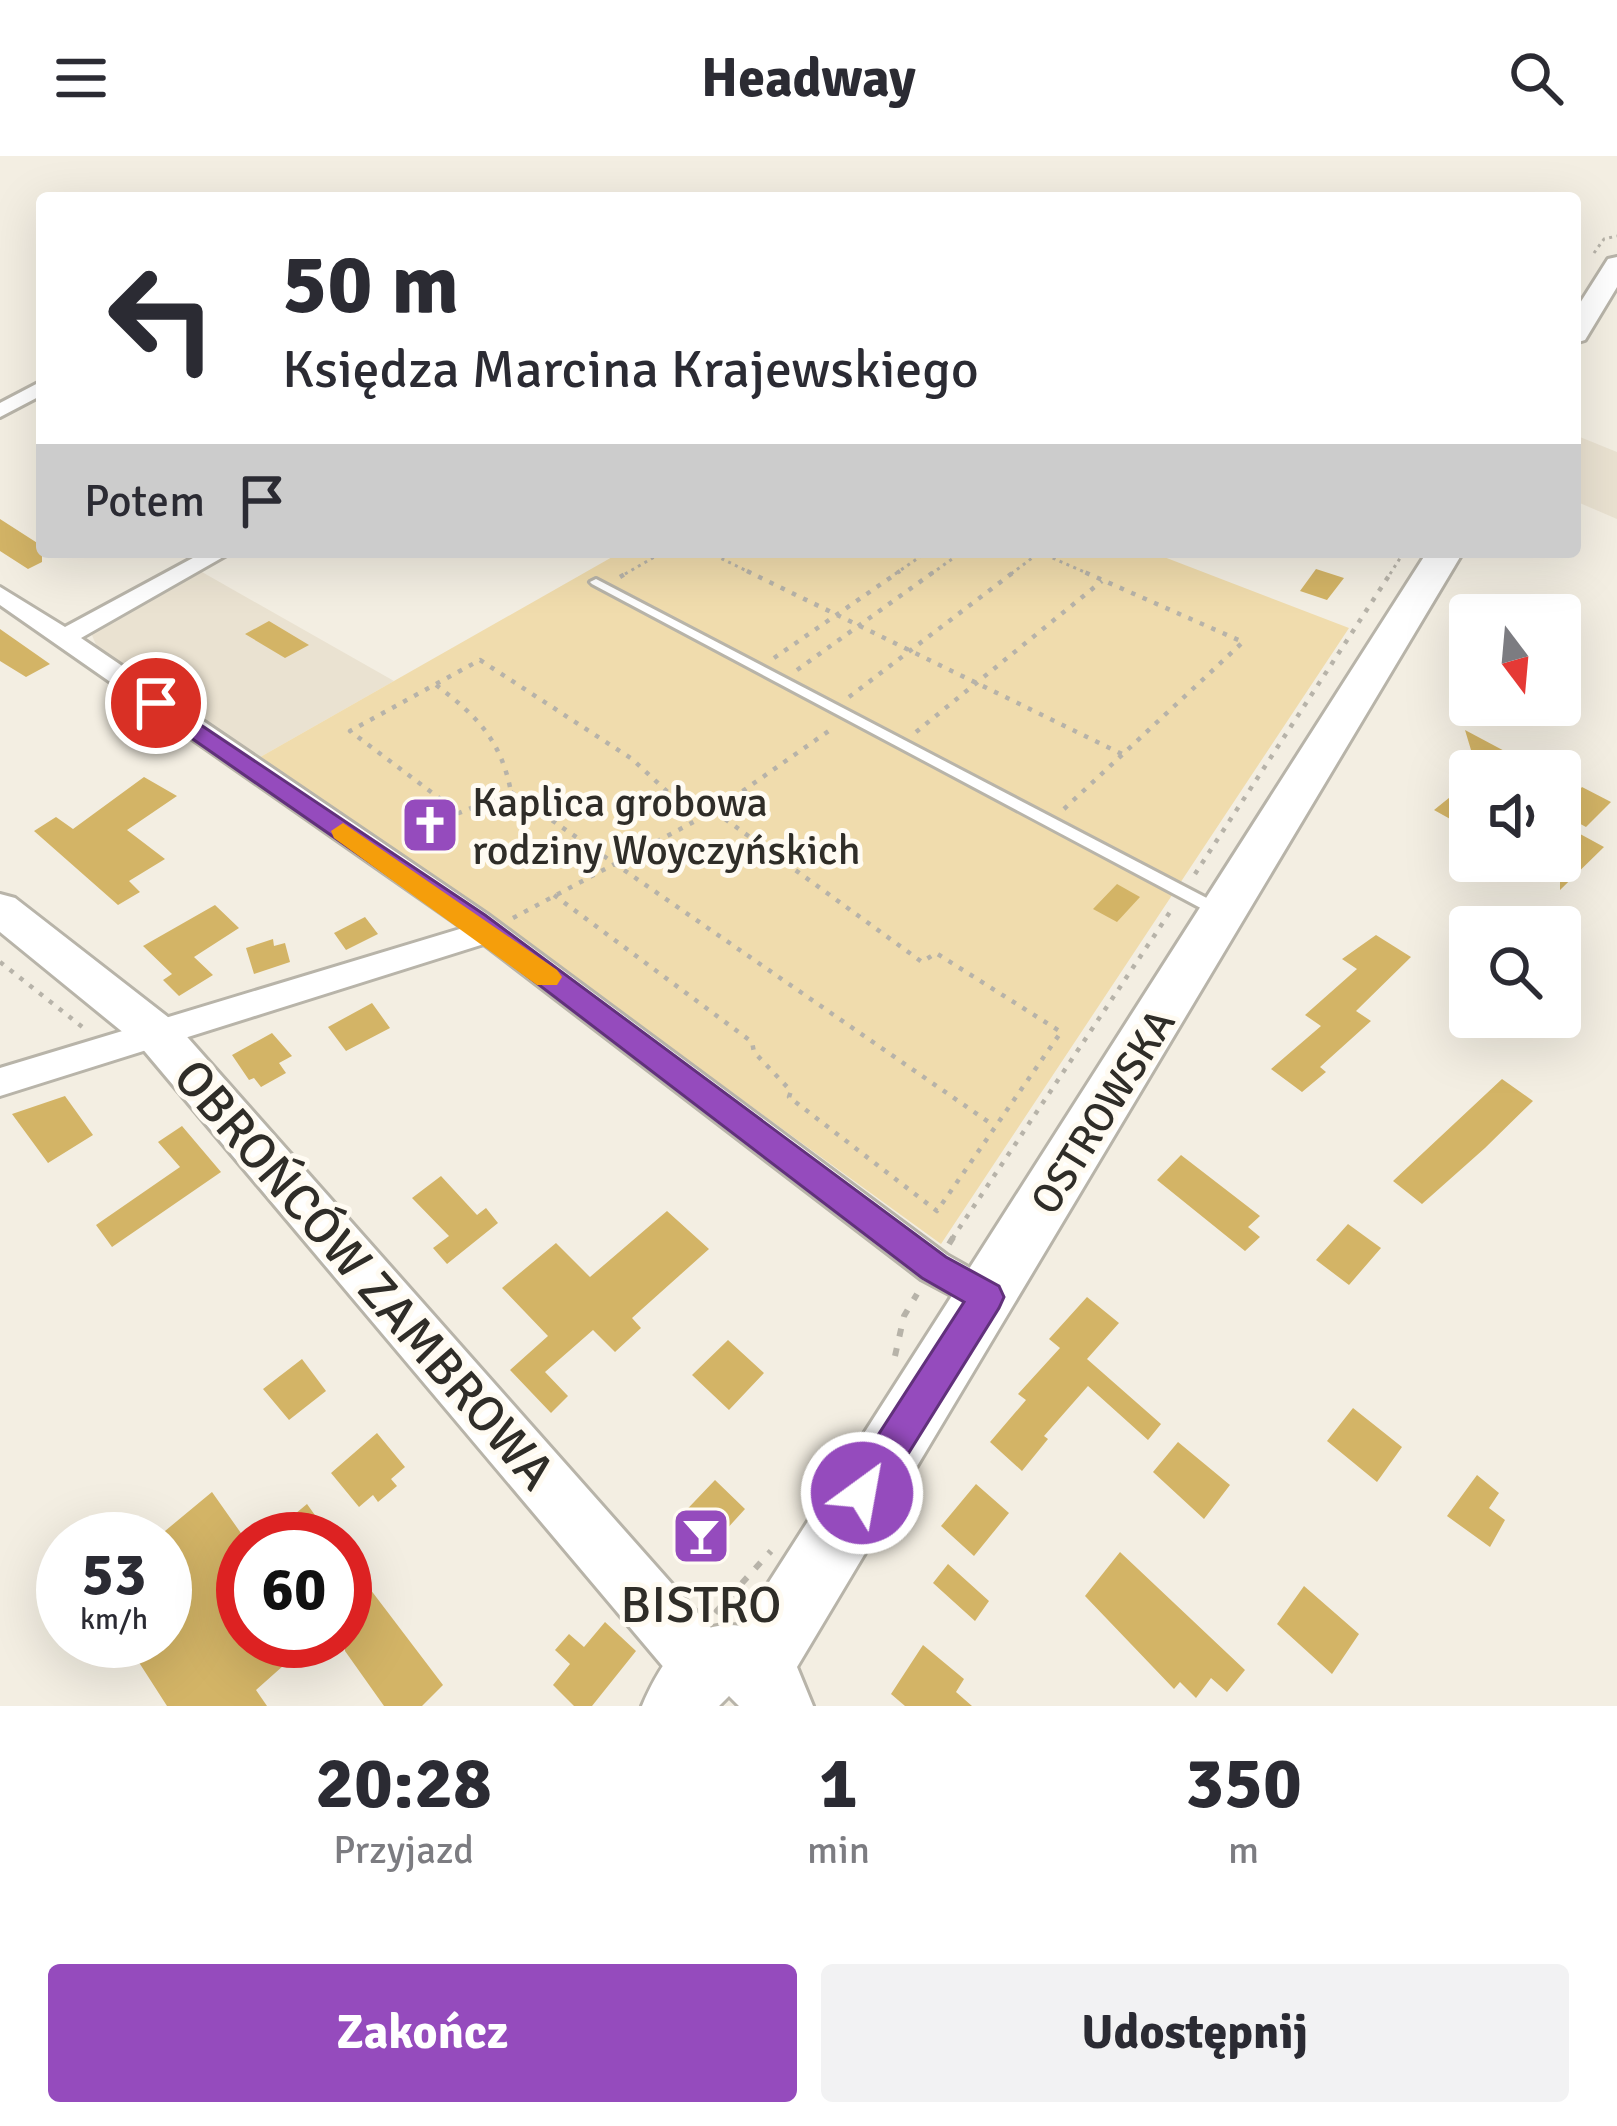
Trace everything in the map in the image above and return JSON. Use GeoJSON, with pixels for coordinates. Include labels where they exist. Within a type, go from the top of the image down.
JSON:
{"type":"FeatureCollection","features":[{"type":"Feature","properties":{"kind":"main road"},"geometry":{"type":"LineString","coordinates":[[1581,324],[1617,265]]}},
{"type":"Feature","properties":{"kind":"main road","name":"OSTROWSKA"},"geometry":{"type":"LineString","coordinates":[[726,1672],[987,1297],[1204,903],[1441,558]]}},
{"type":"Feature","properties":{"kind":"street"},"geometry":{"type":"LineString","coordinates":[[0,411],[36,390]]}},
{"type":"Feature","properties":{"kind":"street"},"geometry":{"type":"LineString","coordinates":[[65,637],[210,558]]}},
{"type":"Feature","properties":{"kind":"street"},"geometry":{"type":"LineString","coordinates":[[0,594],[487,932],[934,1268],[987,1297]]}},
{"type":"Feature","properties":{"kind":"street","name":"OBROŃCÓW ZAMBROWA"},"geometry":{"type":"LineString","coordinates":[[0,909],[134,1041],[726,1672]]}},
{"type":"Feature","properties":{"kind":"street"},"geometry":{"type":"LineString","coordinates":[[0,1082],[487,932]]}},
{"type":"Feature","properties":{"kind":"lane"},"geometry":{"type":"LineString","coordinates":[[601,584],[1204,903]]}},
{"type":"Feature","properties":{"kind":"path"},"geometry":{"type":"LineString","coordinates":[[601,584],[651,558]]}},
{"type":"Feature","properties":{"kind":"path"},"geometry":{"type":"LineString","coordinates":[[720,558],[1122,754]]}},
{"type":"Feature","properties":{"kind":"path"},"geometry":{"type":"LineString","coordinates":[[759,668],[918,558]]}},
{"type":"Feature","properties":{"kind":"path"},"geometry":{"type":"LineString","coordinates":[[797,670],[954,558]]}},
{"type":"Feature","properties":{"kind":"path"},"geometry":{"type":"LineString","coordinates":[[835,707],[1032,558]]}},
{"type":"Feature","properties":{"kind":"path"},"geometry":{"type":"LineString","coordinates":[[1053,558],[1243,642],[1062,811],[1058,825]]}},
{"type":"Feature","properties":{"kind":"path"},"geometry":{"type":"LineString","coordinates":[[894,1362],[904,1316],[934,1268],[1204,903],[1401,558]]}},
{"type":"Feature","properties":{"kind":"path"},"geometry":{"type":"LineString","coordinates":[[902,743],[1102,580]]}},
{"type":"Feature","properties":{"kind":"path"},"geometry":{"type":"LineString","coordinates":[[511,792],[459,813],[350,731],[479,660],[632,759],[692,824]]}},
{"type":"Feature","properties":{"kind":"path"},"geometry":{"type":"LineString","coordinates":[[436,685],[474,714],[504,749],[511,792],[993,1125]]}},
{"type":"Feature","properties":{"kind":"path"},"geometry":{"type":"LineString","coordinates":[[487,932],[714,812],[850,716]]}},
{"type":"Feature","properties":{"kind":"path"},"geometry":{"type":"LineString","coordinates":[[554,896],[752,1042],[754,1052],[791,1091],[789,1097],[938,1211],[1061,1032],[936,953],[922,962],[714,812]]}},
{"type":"Feature","properties":{"kind":"path"},"geometry":{"type":"LineString","coordinates":[[0,962],[134,1041]]}},
{"type":"Feature","properties":{"kind":"path"},"geometry":{"type":"LineString","coordinates":[[726,1672],[740,1581],[779,1543]]}},
{"type":"Feature","properties":{"kind":"shaded area"},"geometry":{"type":"Polygon","coordinates":[[[1581,437],[1617,452],[1617,519],[1581,504],[1581,437]]]}},
{"type":"Feature","properties":{"kind":"shaded area"},"geometry":{"type":"Polygon","coordinates":[[[610,558],[1167,558],[1349,628],[941,1244],[515,935],[255,760],[610,558]]]}},
{"type":"Feature","properties":{"kind":"shaded area"},"geometry":{"type":"Polygon","coordinates":[[[202,572],[394,681],[255,760],[106,668],[91,633],[202,572]]]}},
{"type":"Feature","properties":{"kind":"building"},"geometry":{"type":"Polygon","coordinates":[[[0,519],[36,542],[36,558],[42,562],[28,569],[0,551],[0,519]]]}},
{"type":"Feature","properties":{"kind":"building"},"geometry":{"type":"Polygon","coordinates":[[[1316,569],[1344,578],[1327,600],[1300,591],[1316,569]]]}},
{"type":"Feature","properties":{"kind":"building"},"geometry":{"type":"Polygon","coordinates":[[[269,621],[309,645],[285,658],[245,634],[269,621]]]}},
{"type":"Feature","properties":{"kind":"building"},"geometry":{"type":"Polygon","coordinates":[[[0,629],[50,664],[26,677],[0,661],[0,629]]]}},
{"type":"Feature","properties":{"kind":"building"},"geometry":{"type":"Polygon","coordinates":[[[1465,730],[1503,750],[1471,750],[1465,730]]]}},
{"type":"Feature","properties":{"kind":"building"},"geometry":{"type":"Polygon","coordinates":[[[144,777],[177,796],[127,830],[165,859],[129,881],[140,892],[118,905],[34,831],[56,817],[73,829],[144,777]]]}},
{"type":"Feature","properties":{"kind":"building"},"geometry":{"type":"Polygon","coordinates":[[[1581,788],[1611,802],[1586,827],[1581,824],[1581,788]]]}},
{"type":"Feature","properties":{"kind":"building"},"geometry":{"type":"Polygon","coordinates":[[[1449,798],[1449,818],[1434,810],[1449,798]]]}},
{"type":"Feature","properties":{"kind":"building"},"geometry":{"type":"Polygon","coordinates":[[[1581,834],[1604,847],[1581,869],[1581,834]]]}},
{"type":"Feature","properties":{"kind":"building"},"geometry":{"type":"Polygon","coordinates":[[[1117,884],[1140,897],[1117,922],[1093,909],[1117,884]]]}},
{"type":"Feature","properties":{"kind":"building"},"geometry":{"type":"Polygon","coordinates":[[[215,905],[239,928],[194,957],[213,975],[179,996],[163,980],[172,974],[143,946],[215,905]]]}},
{"type":"Feature","properties":{"kind":"building"},"geometry":{"type":"Polygon","coordinates":[[[365,917],[378,934],[346,950],[334,933],[365,917]]]}},
{"type":"Feature","properties":{"kind":"building"},"geometry":{"type":"Polygon","coordinates":[[[1376,935],[1411,957],[1356,1011],[1371,1021],[1320,1067],[1326,1072],[1302,1092],[1271,1069],[1321,1026],[1305,1015],[1357,969],[1342,959],[1376,935]]]}},
{"type":"Feature","properties":{"kind":"building"},"geometry":{"type":"Polygon","coordinates":[[[273,939],[274,946],[285,943],[290,962],[254,974],[246,948],[273,939]]]}},
{"type":"Feature","properties":{"kind":"building"},"geometry":{"type":"Polygon","coordinates":[[[372,1003],[390,1028],[346,1051],[328,1027],[372,1003]]]}},
{"type":"Feature","properties":{"kind":"building"},"geometry":{"type":"Polygon","coordinates":[[[272,1033],[292,1056],[279,1063],[286,1073],[261,1087],[254,1078],[249,1080],[232,1055],[272,1033]]]}},
{"type":"Feature","properties":{"kind":"building"},"geometry":{"type":"Polygon","coordinates":[[[1502,1079],[1533,1101],[1485,1148],[1422,1204],[1393,1181],[1502,1079]]]}},
{"type":"Feature","properties":{"kind":"building"},"geometry":{"type":"Polygon","coordinates":[[[65,1096],[93,1135],[48,1163],[12,1114],[65,1096]]]}},
{"type":"Feature","properties":{"kind":"building"},"geometry":{"type":"Polygon","coordinates":[[[182,1126],[221,1172],[112,1247],[96,1225],[180,1167],[158,1142],[182,1126]]]}},
{"type":"Feature","properties":{"kind":"building"},"geometry":{"type":"Polygon","coordinates":[[[1181,1155],[1260,1216],[1248,1227],[1260,1237],[1245,1251],[1157,1180],[1181,1155]]]}},
{"type":"Feature","properties":{"kind":"building"},"geometry":{"type":"Polygon","coordinates":[[[441,1176],[477,1215],[486,1208],[498,1223],[447,1264],[433,1248],[449,1236],[412,1198],[441,1176]]]}},
{"type":"Feature","properties":{"kind":"building"},"geometry":{"type":"Polygon","coordinates":[[[667,1211],[709,1249],[632,1318],[641,1328],[615,1352],[593,1330],[545,1372],[568,1396],[551,1413],[510,1370],[548,1336],[502,1288],[556,1243],[590,1277],[667,1211]]]}},
{"type":"Feature","properties":{"kind":"building"},"geometry":{"type":"Polygon","coordinates":[[[1348,1224],[1381,1248],[1349,1285],[1316,1260],[1348,1224]]]}},
{"type":"Feature","properties":{"kind":"building"},"geometry":{"type":"Polygon","coordinates":[[[1087,1297],[1119,1323],[1087,1359],[1161,1424],[1148,1440],[1088,1386],[1044,1436],[1048,1439],[1022,1471],[990,1442],[1026,1400],[1018,1394],[1060,1348],[1049,1339],[1087,1297]]]}},
{"type":"Feature","properties":{"kind":"building"},"geometry":{"type":"Polygon","coordinates":[[[728,1340],[764,1373],[729,1410],[692,1375],[728,1340]]]}},
{"type":"Feature","properties":{"kind":"building"},"geometry":{"type":"Polygon","coordinates":[[[302,1359],[326,1391],[289,1420],[263,1389],[302,1359]]]}},
{"type":"Feature","properties":{"kind":"building"},"geometry":{"type":"Polygon","coordinates":[[[1353,1408],[1402,1447],[1377,1482],[1327,1441],[1353,1408]]]}},
{"type":"Feature","properties":{"kind":"building"},"geometry":{"type":"Polygon","coordinates":[[[377,1433],[405,1467],[391,1479],[397,1486],[378,1502],[373,1495],[359,1507],[331,1473],[377,1433]]]}},
{"type":"Feature","properties":{"kind":"building"},"geometry":{"type":"Polygon","coordinates":[[[1178,1442],[1230,1485],[1204,1519],[1153,1472],[1178,1442]]]}},
{"type":"Feature","properties":{"kind":"building"},"geometry":{"type":"Polygon","coordinates":[[[1477,1475],[1499,1493],[1489,1508],[1505,1520],[1490,1547],[1447,1516],[1477,1475]]]}},
{"type":"Feature","properties":{"kind":"building"},"geometry":{"type":"Polygon","coordinates":[[[715,1480],[745,1509],[704,1554],[674,1523],[715,1480]]]}},
{"type":"Feature","properties":{"kind":"building"},"geometry":{"type":"Polygon","coordinates":[[[976,1484],[1009,1513],[974,1556],[941,1526],[976,1484]]]}},
{"type":"Feature","properties":{"kind":"building"},"geometry":{"type":"Polygon","coordinates":[[[212,1492],[226,1512],[216,1512],[216,1668],[281,1668],[256,1690],[267,1706],[167,1706],[143,1668],[192,1668],[192,1512],[188,1512],[212,1492]]]}},
{"type":"Feature","properties":{"kind":"building"},"geometry":{"type":"Polygon","coordinates":[[[1120,1552],[1245,1670],[1227,1692],[1211,1678],[1196,1698],[1180,1682],[1174,1689],[1085,1596],[1120,1552]]]}},
{"type":"Feature","properties":{"kind":"building"},"geometry":{"type":"Polygon","coordinates":[[[948,1564],[989,1601],[975,1621],[933,1583],[948,1564]]]}},
{"type":"Feature","properties":{"kind":"building"},"geometry":{"type":"Polygon","coordinates":[[[1304,1586],[1359,1634],[1332,1674],[1277,1624],[1304,1586]]]}},
{"type":"Feature","properties":{"kind":"building"},"geometry":{"type":"Polygon","coordinates":[[[372,1592],[443,1685],[422,1706],[384,1706],[357,1668],[372,1668],[372,1592]]]}},
{"type":"Feature","properties":{"kind":"building"},"geometry":{"type":"Polygon","coordinates":[[[605,1622],[636,1651],[592,1706],[574,1706],[553,1685],[570,1664],[555,1650],[569,1634],[584,1647],[605,1622]]]}},
{"type":"Feature","properties":{"kind":"building"},"geometry":{"type":"Polygon","coordinates":[[[923,1645],[964,1679],[956,1692],[972,1706],[905,1706],[891,1694],[923,1645]]]}},
{"type":"Feature","properties":{"kind":"slow traffic"},"geometry":{"type":"LineString","coordinates":[[343,831],[547,977]]}},
{"type":"Feature","properties":{"kind":"place","name":"Kaplica grobowa rodziny Woyczyńskich"},"geometry":{"type":"Point","coordinates":[430,825]}},
{"type":"Feature","properties":{"kind":"place","name":"BISTRO"},"geometry":{"type":"Point","coordinates":[701,1536]}},
{"type":"Feature","properties":{"kind":"route"},"geometry":{"type":"LineString","coordinates":[[156,703],[476,922],[934,1268],[987,1297],[862,1493]]}}]}
